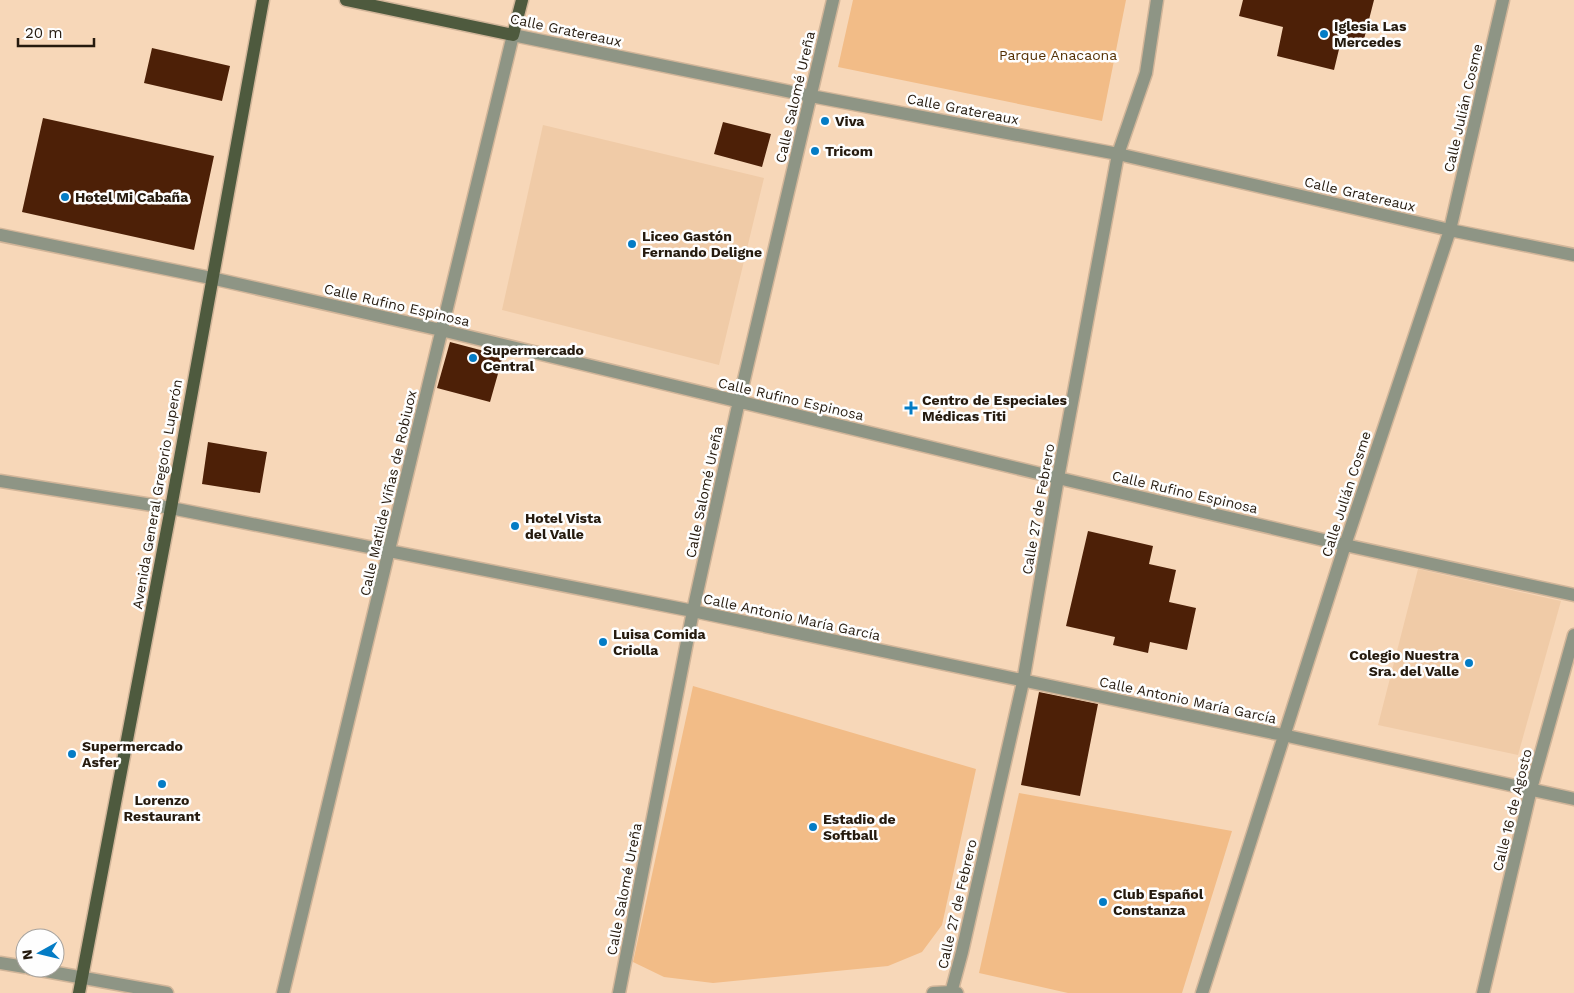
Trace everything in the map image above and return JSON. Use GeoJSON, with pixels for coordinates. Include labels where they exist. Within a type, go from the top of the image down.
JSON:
{"type":"FeatureCollection","features":[{"type":"Feature","properties":{"kind":"main road","name":"Avenida General Gregorio Luperón"},"geometry":{"type":"LineString","coordinates":[[79,993],[171,508],[211,278],[263,0]]}},
{"type":"Feature","properties":{"kind":"main road","name":"Calle Gratereaux"},"geometry":{"type":"LineString","coordinates":[[346,0],[514,35]]}},
{"type":"Feature","properties":{"kind":"main road","name":"Calle Matilde Viñas de Robiuox"},"geometry":{"type":"LineString","coordinates":[[514,35],[522,0]]}},
{"type":"Feature","properties":{"kind":"street","name":"Calle Salomé Ureña"},"geometry":{"type":"LineString","coordinates":[[619,993],[693,612],[739,401],[833,0]]}},
{"type":"Feature","properties":{"kind":"street","name":"Calle 27 de Febrero"},"geometry":{"type":"LineString","coordinates":[[953,993],[1023,682],[1058,478],[1118,154],[1146,73],[1158,0]]}},
{"type":"Feature","properties":{"kind":"street","name":"Calle Julián Cosme"},"geometry":{"type":"LineString","coordinates":[[1202,993],[1345,545],[1450,230],[1503,0]]}},
{"type":"Feature","properties":{"kind":"street","name":"Calle Gratereaux"},"geometry":{"type":"LineString","coordinates":[[514,35],[811,96],[1118,154],[1450,230],[1574,255]]}},
{"type":"Feature","properties":{"kind":"street","name":"Calle Matilde Viñas de Robiuox"},"geometry":{"type":"LineString","coordinates":[[283,993],[390,553],[441,330],[514,35]]}},
{"type":"Feature","properties":{"kind":"street","name":"Calle Rufino Espinosa"},"geometry":{"type":"LineString","coordinates":[[0,236],[211,278],[441,330],[1058,478],[1345,545],[1574,595]]}},
{"type":"Feature","properties":{"kind":"street","name":"Calle Antonio María García"},"geometry":{"type":"LineString","coordinates":[[0,481],[171,508],[693,612],[1284,735],[1574,799]]}},
{"type":"Feature","properties":{"kind":"street","name":"Calle 16 de Agosto"},"geometry":{"type":"LineString","coordinates":[[1483,993],[1531,790],[1574,635]]}},
{"type":"Feature","properties":{"kind":"street"},"geometry":{"type":"LineString","coordinates":[[0,963],[15,966]]}},
{"type":"Feature","properties":{"kind":"street"},"geometry":{"type":"LineString","coordinates":[[65,975],[167,993]]}},
{"type":"Feature","properties":{"kind":"street"},"geometry":{"type":"LineString","coordinates":[[933,993],[953,993]]}},
{"type":"Feature","properties":{"kind":"shaded area","name":"Liceo Gastón Fernando Deligne"},"geometry":{"type":"Polygon","coordinates":[[[543,125],[764,178],[719,365],[502,310],[543,125]]]}},
{"type":"Feature","properties":{"kind":"shaded area","name":"Colegio Nuestra Sra. del Valle"},"geometry":{"type":"Polygon","coordinates":[[[1418,569],[1561,601],[1518,755],[1378,725],[1418,569]]]}},
{"type":"Feature","properties":{"kind":"green space","name":"Parque Anacaona"},"geometry":{"type":"Polygon","coordinates":[[[853,0],[1126,0],[1102,121],[838,67],[853,0]]]}},
{"type":"Feature","properties":{"kind":"green space","name":"Estadio de Softball"},"geometry":{"type":"Polygon","coordinates":[[[693,686],[976,769],[942,925],[922,952],[888,966],[713,983],[664,977],[633,962],[693,686]]]}},
{"type":"Feature","properties":{"kind":"green space","name":"Club Español Constanza"},"geometry":{"type":"Polygon","coordinates":[[[1019,793],[1232,831],[1182,993],[1068,993],[979,973],[1019,793]]]}},
{"type":"Feature","properties":{"kind":"building","name":"Iglesia Las Mercedes"},"geometry":{"type":"Polygon","coordinates":[[[1243,0],[1374,0],[1362,47],[1341,41],[1334,70],[1277,56],[1283,27],[1239,16],[1243,0]]]}},
{"type":"Feature","properties":{"kind":"building"},"geometry":{"type":"Polygon","coordinates":[[[152,48],[230,66],[222,101],[144,83],[152,48]]]}},
{"type":"Feature","properties":{"kind":"building"},"geometry":{"type":"Polygon","coordinates":[[[43,118],[214,156],[194,250],[22,212],[43,118]]]}},
{"type":"Feature","properties":{"kind":"building"},"geometry":{"type":"Polygon","coordinates":[[[723,122],[771,134],[762,167],[714,154],[723,122]]]}},
{"type":"Feature","properties":{"kind":"building"},"geometry":{"type":"Polygon","coordinates":[[[450,342],[503,356],[490,402],[437,388],[450,342]]]}},
{"type":"Feature","properties":{"kind":"building"},"geometry":{"type":"Polygon","coordinates":[[[208,442],[267,452],[260,493],[202,484],[208,442]]]}},
{"type":"Feature","properties":{"kind":"building"},"geometry":{"type":"Polygon","coordinates":[[[1088,531],[1153,546],[1149,564],[1176,570],[1169,602],[1196,608],[1187,650],[1150,642],[1148,653],[1113,645],[1115,637],[1066,626],[1088,531]]]}},
{"type":"Feature","properties":{"kind":"building"},"geometry":{"type":"Polygon","coordinates":[[[1039,692],[1098,704],[1080,796],[1021,785],[1039,692]]]}},
{"type":"Feature","properties":{"kind":"place","name":"Iglesia Las Mercedes"},"geometry":{"type":"Point","coordinates":[1324,34]}},
{"type":"Feature","properties":{"kind":"place","name":"Viva"},"geometry":{"type":"Point","coordinates":[825,121]}},
{"type":"Feature","properties":{"kind":"place","name":"Tricom"},"geometry":{"type":"Point","coordinates":[815,151]}},
{"type":"Feature","properties":{"kind":"place","name":"Hotel Mi Cabaña"},"geometry":{"type":"Point","coordinates":[65,197]}},
{"type":"Feature","properties":{"kind":"place","name":"Liceo Gastón Fernando Deligne"},"geometry":{"type":"Point","coordinates":[632,244]}},
{"type":"Feature","properties":{"kind":"place","name":"Supermercado Central"},"geometry":{"type":"Point","coordinates":[473,358]}},
{"type":"Feature","properties":{"kind":"place","name":"Centro de Especiales Médicas Titi"},"geometry":{"type":"Point","coordinates":[911,408]}},
{"type":"Feature","properties":{"kind":"place","name":"Hotel Vista del Valle"},"geometry":{"type":"Point","coordinates":[515,526]}},
{"type":"Feature","properties":{"kind":"place","name":"Luisa Comida Criolla"},"geometry":{"type":"Point","coordinates":[603,642]}},
{"type":"Feature","properties":{"kind":"place","name":"Colegio Nuestra Sra. del Valle"},"geometry":{"type":"Point","coordinates":[1469,663]}},
{"type":"Feature","properties":{"kind":"place","name":"Supermercado Asfer"},"geometry":{"type":"Point","coordinates":[72,754]}},
{"type":"Feature","properties":{"kind":"place","name":"Lorenzo Restaurant"},"geometry":{"type":"Point","coordinates":[162,784]}},
{"type":"Feature","properties":{"kind":"place","name":"Estadio de Softball"},"geometry":{"type":"Point","coordinates":[813,827]}},
{"type":"Feature","properties":{"kind":"place","name":"Club Español Constanza"},"geometry":{"type":"Point","coordinates":[1103,902]}}]}
